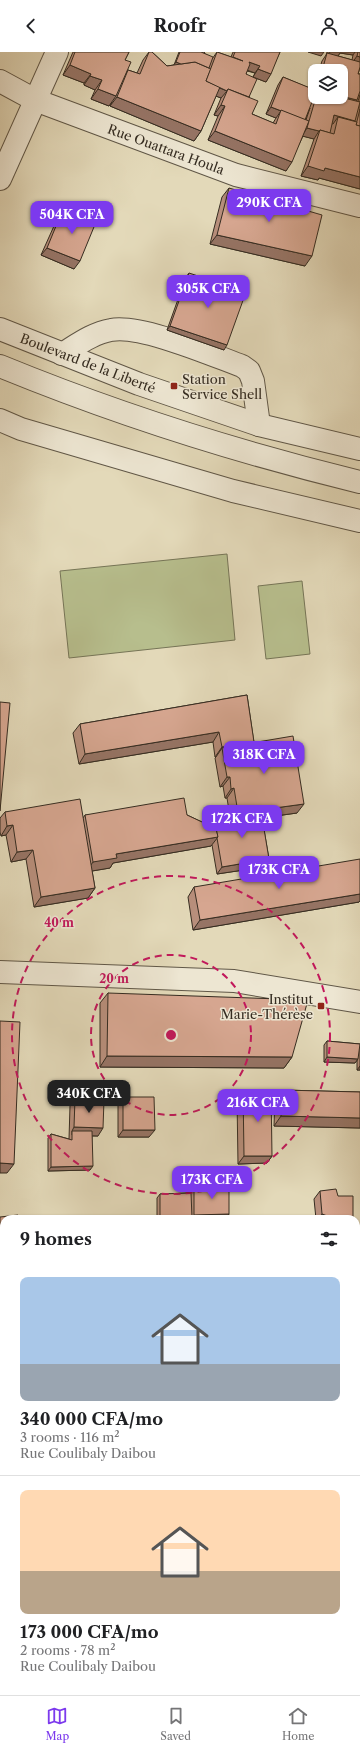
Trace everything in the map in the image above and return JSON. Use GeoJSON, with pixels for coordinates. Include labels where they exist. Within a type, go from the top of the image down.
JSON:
{"type":"FeatureCollection","features":[{"type":"Feature","properties":{"kind":"street"},"geometry":{"type":"LineString","coordinates":[[0,179],[57,52]]}},
{"type":"Feature","properties":{"kind":"street","name":"Rue Ouattara Houla"},"geometry":{"type":"LineString","coordinates":[[0,81],[35,100],[236,175],[360,206]]}},
{"type":"Feature","properties":{"kind":"street","name":"Boulevard de la Liberté"},"geometry":{"type":"LineString","coordinates":[[0,329],[139,384],[259,424],[360,449]]}},
{"type":"Feature","properties":{"kind":"street"},"geometry":{"type":"LineString","coordinates":[[62,354],[100,332],[113,329],[139,330],[242,366],[250,371],[253,380],[259,424]]}},
{"type":"Feature","properties":{"kind":"street"},"geometry":{"type":"LineString","coordinates":[[0,366],[127,416],[297,467],[360,482]]}},
{"type":"Feature","properties":{"kind":"street"},"geometry":{"type":"LineString","coordinates":[[0,420],[22,429],[233,491],[360,522]]}},
{"type":"Feature","properties":{"kind":"street"},"geometry":{"type":"LineString","coordinates":[[0,972],[234,981],[360,1002]]}},
{"type":"Feature","properties":{"kind":"green space"},"geometry":{"type":"Polygon","coordinates":[[[227,554],[235,640],[69,658],[60,571],[227,554]]]}},
{"type":"Feature","properties":{"kind":"green space"},"geometry":{"type":"Polygon","coordinates":[[[302,581],[310,654],[266,659],[258,586],[302,581]]]}},
{"type":"Feature","properties":{"kind":"building"},"geometry":{"type":"Polygon","coordinates":[[[75,52],[129,52],[125,60],[131,62],[116,96],[98,89],[102,80],[90,76],[91,74],[70,65],[75,52]]]}},
{"type":"Feature","properties":{"kind":"building"},"geometry":{"type":"Polygon","coordinates":[[[149,52],[152,52],[167,66],[195,62],[211,69],[206,81],[220,87],[201,131],[117,97],[128,70],[140,74],[149,52]]]}},
{"type":"Feature","properties":{"kind":"building"},"geometry":{"type":"Polygon","coordinates":[[[180,52],[201,52],[213,57],[209,68],[195,62],[181,64],[176,62],[180,52]]]}},
{"type":"Feature","properties":{"kind":"building"},"geometry":{"type":"Polygon","coordinates":[[[217,52],[243,61],[233,57],[235,52],[280,52],[271,74],[258,69],[260,66],[249,62],[250,64],[246,74],[257,79],[249,97],[228,89],[227,91],[206,81],[217,52]]]}},
{"type":"Feature","properties":{"kind":"building"},"geometry":{"type":"Polygon","coordinates":[[[358,52],[360,52],[360,57],[357,56],[358,52]]]}},
{"type":"Feature","properties":{"kind":"building"},"geometry":{"type":"Polygon","coordinates":[[[327,53],[360,62],[358,74],[360,74],[360,91],[357,100],[348,98],[348,64],[324,64],[327,53]]]}},
{"type":"Feature","properties":{"kind":"building"},"geometry":{"type":"Polygon","coordinates":[[[283,77],[308,87],[308,104],[311,104],[305,120],[271,107],[283,77]]]}},
{"type":"Feature","properties":{"kind":"building"},"geometry":{"type":"Polygon","coordinates":[[[228,89],[258,101],[252,114],[276,124],[281,110],[309,121],[292,162],[215,131],[225,106],[221,105],[228,89]]]}},
{"type":"Feature","properties":{"kind":"building"},"geometry":{"type":"Polygon","coordinates":[[[348,99],[360,102],[355,121],[334,115],[330,133],[307,128],[314,104],[348,104],[348,99]]]}},
{"type":"Feature","properties":{"kind":"building"},"geometry":{"type":"Polygon","coordinates":[[[360,109],[360,126],[356,125],[360,109]]]}},
{"type":"Feature","properties":{"kind":"building"},"geometry":{"type":"Polygon","coordinates":[[[338,117],[357,122],[356,125],[360,126],[360,177],[325,168],[324,171],[308,166],[320,130],[334,134],[338,117]]]}},
{"type":"Feature","properties":{"kind":"building"},"geometry":{"type":"Polygon","coordinates":[[[229,188],[322,215],[312,256],[217,235],[229,188]]]}},
{"type":"Feature","properties":{"kind":"building"},"geometry":{"type":"Polygon","coordinates":[[[63,209],[96,222],[80,261],[47,248],[63,209]]]}},
{"type":"Feature","properties":{"kind":"building"},"geometry":{"type":"Polygon","coordinates":[[[189,273],[246,292],[227,345],[170,326],[189,273]]]}},
{"type":"Feature","properties":{"kind":"building"},"geometry":{"type":"Polygon","coordinates":[[[247,695],[254,742],[222,747],[219,732],[85,754],[80,724],[247,695]]]}},
{"type":"Feature","properties":{"kind":"building"},"geometry":{"type":"Polygon","coordinates":[[[0,702],[10,703],[0,811],[0,702]]]}},
{"type":"Feature","properties":{"kind":"building"},"geometry":{"type":"Polygon","coordinates":[[[293,736],[304,804],[238,813],[234,788],[231,789],[230,777],[227,777],[222,748],[293,736]]]}},
{"type":"Feature","properties":{"kind":"building"},"geometry":{"type":"Polygon","coordinates":[[[184,798],[187,815],[202,822],[215,822],[218,837],[116,854],[117,858],[93,862],[85,815],[184,798]]]}},
{"type":"Feature","properties":{"kind":"building"},"geometry":{"type":"Polygon","coordinates":[[[80,799],[95,888],[41,897],[33,850],[17,852],[13,825],[7,826],[5,812],[80,799]]]}},
{"type":"Feature","properties":{"kind":"building"},"geometry":{"type":"Polygon","coordinates":[[[261,811],[269,859],[222,867],[214,819],[261,811]]]}},
{"type":"Feature","properties":{"kind":"building"},"geometry":{"type":"Polygon","coordinates":[[[360,859],[360,894],[200,920],[194,887],[360,859]]]}},
{"type":"Feature","properties":{"kind":"building"},"geometry":{"type":"Polygon","coordinates":[[[108,993],[308,1000],[292,1057],[107,1056],[108,993]]]}},
{"type":"Feature","properties":{"kind":"building"},"geometry":{"type":"Polygon","coordinates":[[[0,1021],[20,1022],[14,1164],[0,1163],[0,1021]]]}},
{"type":"Feature","properties":{"kind":"building"},"geometry":{"type":"Polygon","coordinates":[[[327,1041],[360,1044],[358,1059],[327,1057],[327,1041]]]}},
{"type":"Feature","properties":{"kind":"building"},"geometry":{"type":"Polygon","coordinates":[[[243,1090],[271,1090],[272,1156],[244,1156],[243,1090]]]}},
{"type":"Feature","properties":{"kind":"building"},"geometry":{"type":"Polygon","coordinates":[[[282,1090],[360,1092],[360,1118],[281,1116],[282,1090]]]}},
{"type":"Feature","properties":{"kind":"building"},"geometry":{"type":"Polygon","coordinates":[[[123,1097],[154,1097],[155,1130],[123,1130],[123,1097]]]}},
{"type":"Feature","properties":{"kind":"building"},"geometry":{"type":"Polygon","coordinates":[[[75,1099],[104,1100],[103,1128],[74,1127],[75,1099]]]}},
{"type":"Feature","properties":{"kind":"building"},"geometry":{"type":"Polygon","coordinates":[[[72,1131],[92,1131],[93,1166],[51,1167],[51,1134],[72,1140],[72,1131]]]}},
{"type":"Feature","properties":{"kind":"building"},"geometry":{"type":"Polygon","coordinates":[[[229,1185],[229,1214],[194,1215],[194,1186],[229,1185]]]}},
{"type":"Feature","properties":{"kind":"building"},"geometry":{"type":"Polygon","coordinates":[[[336,1189],[338,1196],[353,1196],[353,1215],[322,1214],[320,1191],[336,1189]]]}},
{"type":"Feature","properties":{"kind":"building"},"geometry":{"type":"Polygon","coordinates":[[[191,1193],[192,1215],[160,1215],[160,1194],[191,1193]]]}},
{"type":"Feature","properties":{"kind":"place","name":"Station Service Shell"},"geometry":{"type":"Point","coordinates":[174,386]}},
{"type":"Feature","properties":{"kind":"place","name":"Institut Marie-Thérèse"},"geometry":{"type":"Point","coordinates":[321,1006]}}]}
